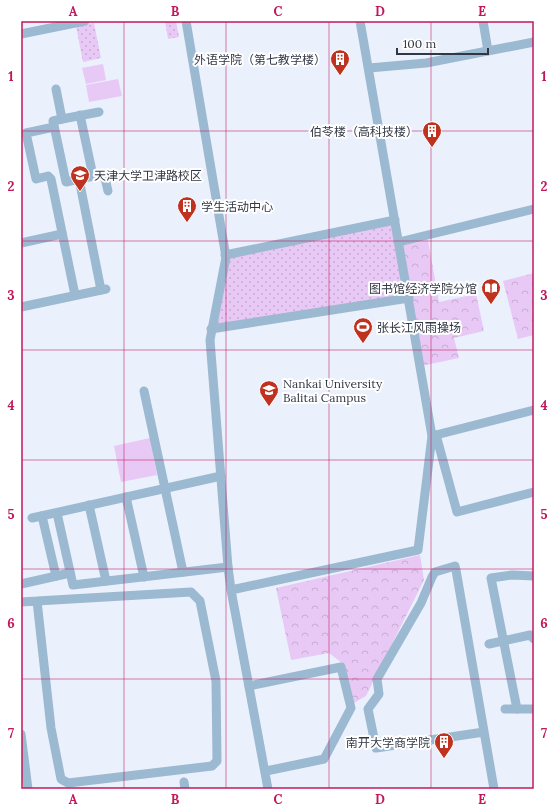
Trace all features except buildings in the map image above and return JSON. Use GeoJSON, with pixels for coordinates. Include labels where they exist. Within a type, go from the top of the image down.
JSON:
{"type":"FeatureCollection","features":[{"type":"Feature","properties":{"kind":"street"},"geometry":{"type":"LineString","coordinates":[[21,34],[85,21]]}},
{"type":"Feature","properties":{"kind":"street"},"geometry":{"type":"LineString","coordinates":[[360,21],[434,436],[457,512],[534,492]]}},
{"type":"Feature","properties":{"kind":"street"},"geometry":{"type":"LineString","coordinates":[[483,21],[488,51]]}},
{"type":"Feature","properties":{"kind":"street"},"geometry":{"type":"LineString","coordinates":[[189,22],[225,255],[210,340],[228,567],[231,590],[266,771],[268,789]]}},
{"type":"Feature","properties":{"kind":"street"},"geometry":{"type":"LineString","coordinates":[[369,68],[426,63],[534,42]]}},
{"type":"Feature","properties":{"kind":"street"},"geometry":{"type":"LineString","coordinates":[[56,89],[62,119]]}},
{"type":"Feature","properties":{"kind":"street"},"geometry":{"type":"LineString","coordinates":[[66,182],[53,121],[99,112]]}},
{"type":"Feature","properties":{"kind":"street"},"geometry":{"type":"LineString","coordinates":[[80,115],[94,176]]}},
{"type":"Feature","properties":{"kind":"street"},"geometry":{"type":"LineString","coordinates":[[54,127],[23,133],[36,179],[48,176],[51,178],[75,295]]}},
{"type":"Feature","properties":{"kind":"street"},"geometry":{"type":"LineString","coordinates":[[52,185],[104,174],[108,191]]}},
{"type":"Feature","properties":{"kind":"street"},"geometry":{"type":"LineString","coordinates":[[21,307],[104,289],[79,179]]}},
{"type":"Feature","properties":{"kind":"street"},"geometry":{"type":"LineString","coordinates":[[399,242],[534,209]]}},
{"type":"Feature","properties":{"kind":"street"},"geometry":{"type":"LineString","coordinates":[[225,255],[395,220]]}},
{"type":"Feature","properties":{"kind":"street"},"geometry":{"type":"LineString","coordinates":[[21,243],[62,234]]}},
{"type":"Feature","properties":{"kind":"street"},"geometry":{"type":"LineString","coordinates":[[211,329],[409,298]]}},
{"type":"Feature","properties":{"kind":"street"},"geometry":{"type":"LineString","coordinates":[[144,391],[183,572]]}},
{"type":"Feature","properties":{"kind":"street"},"geometry":{"type":"LineString","coordinates":[[434,436],[534,410]]}},
{"type":"Feature","properties":{"kind":"street"},"geometry":{"type":"LineString","coordinates":[[231,590],[418,550],[434,436]]}},
{"type":"Feature","properties":{"kind":"street"},"geometry":{"type":"LineString","coordinates":[[32,518],[221,476]]}},
{"type":"Feature","properties":{"kind":"street"},"geometry":{"type":"LineString","coordinates":[[126,497],[144,577]]}},
{"type":"Feature","properties":{"kind":"street"},"geometry":{"type":"LineString","coordinates":[[89,505],[106,582]]}},
{"type":"Feature","properties":{"kind":"street"},"geometry":{"type":"LineString","coordinates":[[57,513],[73,585],[228,567]]}},
{"type":"Feature","properties":{"kind":"street"},"geometry":{"type":"LineString","coordinates":[[42,516],[56,576]]}},
{"type":"Feature","properties":{"kind":"street"},"geometry":{"type":"LineString","coordinates":[[484,732],[376,748],[368,709],[379,694],[376,678],[421,603],[435,572],[455,566],[494,789]]}},
{"type":"Feature","properties":{"kind":"street"},"geometry":{"type":"LineString","coordinates":[[21,584],[70,573]]}},
{"type":"Feature","properties":{"kind":"street"},"geometry":{"type":"LineString","coordinates":[[517,709],[491,578],[512,575],[534,576]]}},
{"type":"Feature","properties":{"kind":"street"},"geometry":{"type":"LineString","coordinates":[[21,602],[37,601],[191,592],[200,601],[216,681],[217,761],[212,766],[68,783],[61,779],[52,728],[37,601]]}},
{"type":"Feature","properties":{"kind":"street"},"geometry":{"type":"LineString","coordinates":[[489,644],[530,635],[534,639]]}},
{"type":"Feature","properties":{"kind":"street"},"geometry":{"type":"LineString","coordinates":[[249,686],[341,667],[351,708],[324,759],[266,771]]}},
{"type":"Feature","properties":{"kind":"street"},"geometry":{"type":"LineString","coordinates":[[505,709],[534,709]]}},
{"type":"Feature","properties":{"kind":"street"},"geometry":{"type":"LineString","coordinates":[[21,734],[28,789]]}},
{"type":"Feature","properties":{"kind":"green space"},"geometry":{"type":"Polygon","coordinates":[[[165,21],[176,21],[179,37],[168,39],[165,21]]]}},
{"type":"Feature","properties":{"kind":"green space"},"geometry":{"type":"Polygon","coordinates":[[[94,23],[101,58],[83,62],[76,26],[94,23]]]}},
{"type":"Feature","properties":{"kind":"green space"},"geometry":{"type":"Polygon","coordinates":[[[103,64],[106,80],[86,84],[82,68],[103,64]]]}},
{"type":"Feature","properties":{"kind":"green space"},"geometry":{"type":"Polygon","coordinates":[[[118,79],[122,96],[89,102],[86,85],[118,79]]]}},
{"type":"Feature","properties":{"kind":"green space"},"geometry":{"type":"Polygon","coordinates":[[[392,225],[404,297],[216,325],[228,257],[392,225]]]}},
{"type":"Feature","properties":{"kind":"green space"},"geometry":{"type":"Polygon","coordinates":[[[428,240],[439,302],[476,294],[484,331],[454,338],[459,358],[421,366],[399,246],[428,240]]]}},
{"type":"Feature","properties":{"kind":"green space"},"geometry":{"type":"Polygon","coordinates":[[[534,273],[534,335],[518,339],[503,281],[534,273]]]}},
{"type":"Feature","properties":{"kind":"green space"},"geometry":{"type":"Polygon","coordinates":[[[150,438],[157,475],[121,482],[114,446],[150,438]]]}},
{"type":"Feature","properties":{"kind":"green space"},"geometry":{"type":"Polygon","coordinates":[[[420,555],[424,580],[366,696],[352,704],[342,663],[329,653],[291,660],[276,588],[420,555]]]}},
{"type":"Feature","properties":{"kind":"place","name":"外语学院（第七教学楼）"},"geometry":{"type":"Point","coordinates":[340,76]}},
{"type":"Feature","properties":{"kind":"place","name":"伯苓楼（高科技楼）"},"geometry":{"type":"Point","coordinates":[432,148]}},
{"type":"Feature","properties":{"kind":"place","name":"天津大学卫津路校区"},"geometry":{"type":"Point","coordinates":[80,192]}},
{"type":"Feature","properties":{"kind":"place","name":"学生活动中心"},"geometry":{"type":"Point","coordinates":[187,223]}},
{"type":"Feature","properties":{"kind":"place","name":"图书馆经济学院分馆"},"geometry":{"type":"Point","coordinates":[491,305]}},
{"type":"Feature","properties":{"kind":"place","name":"张长江风雨操场"},"geometry":{"type":"Point","coordinates":[363,344]}},
{"type":"Feature","properties":{"kind":"place","name":"Nankai University Balitai Campus"},"geometry":{"type":"Point","coordinates":[269,407]}},
{"type":"Feature","properties":{"kind":"place","name":"南开大学商学院"},"geometry":{"type":"Point","coordinates":[444,759]}}]}
